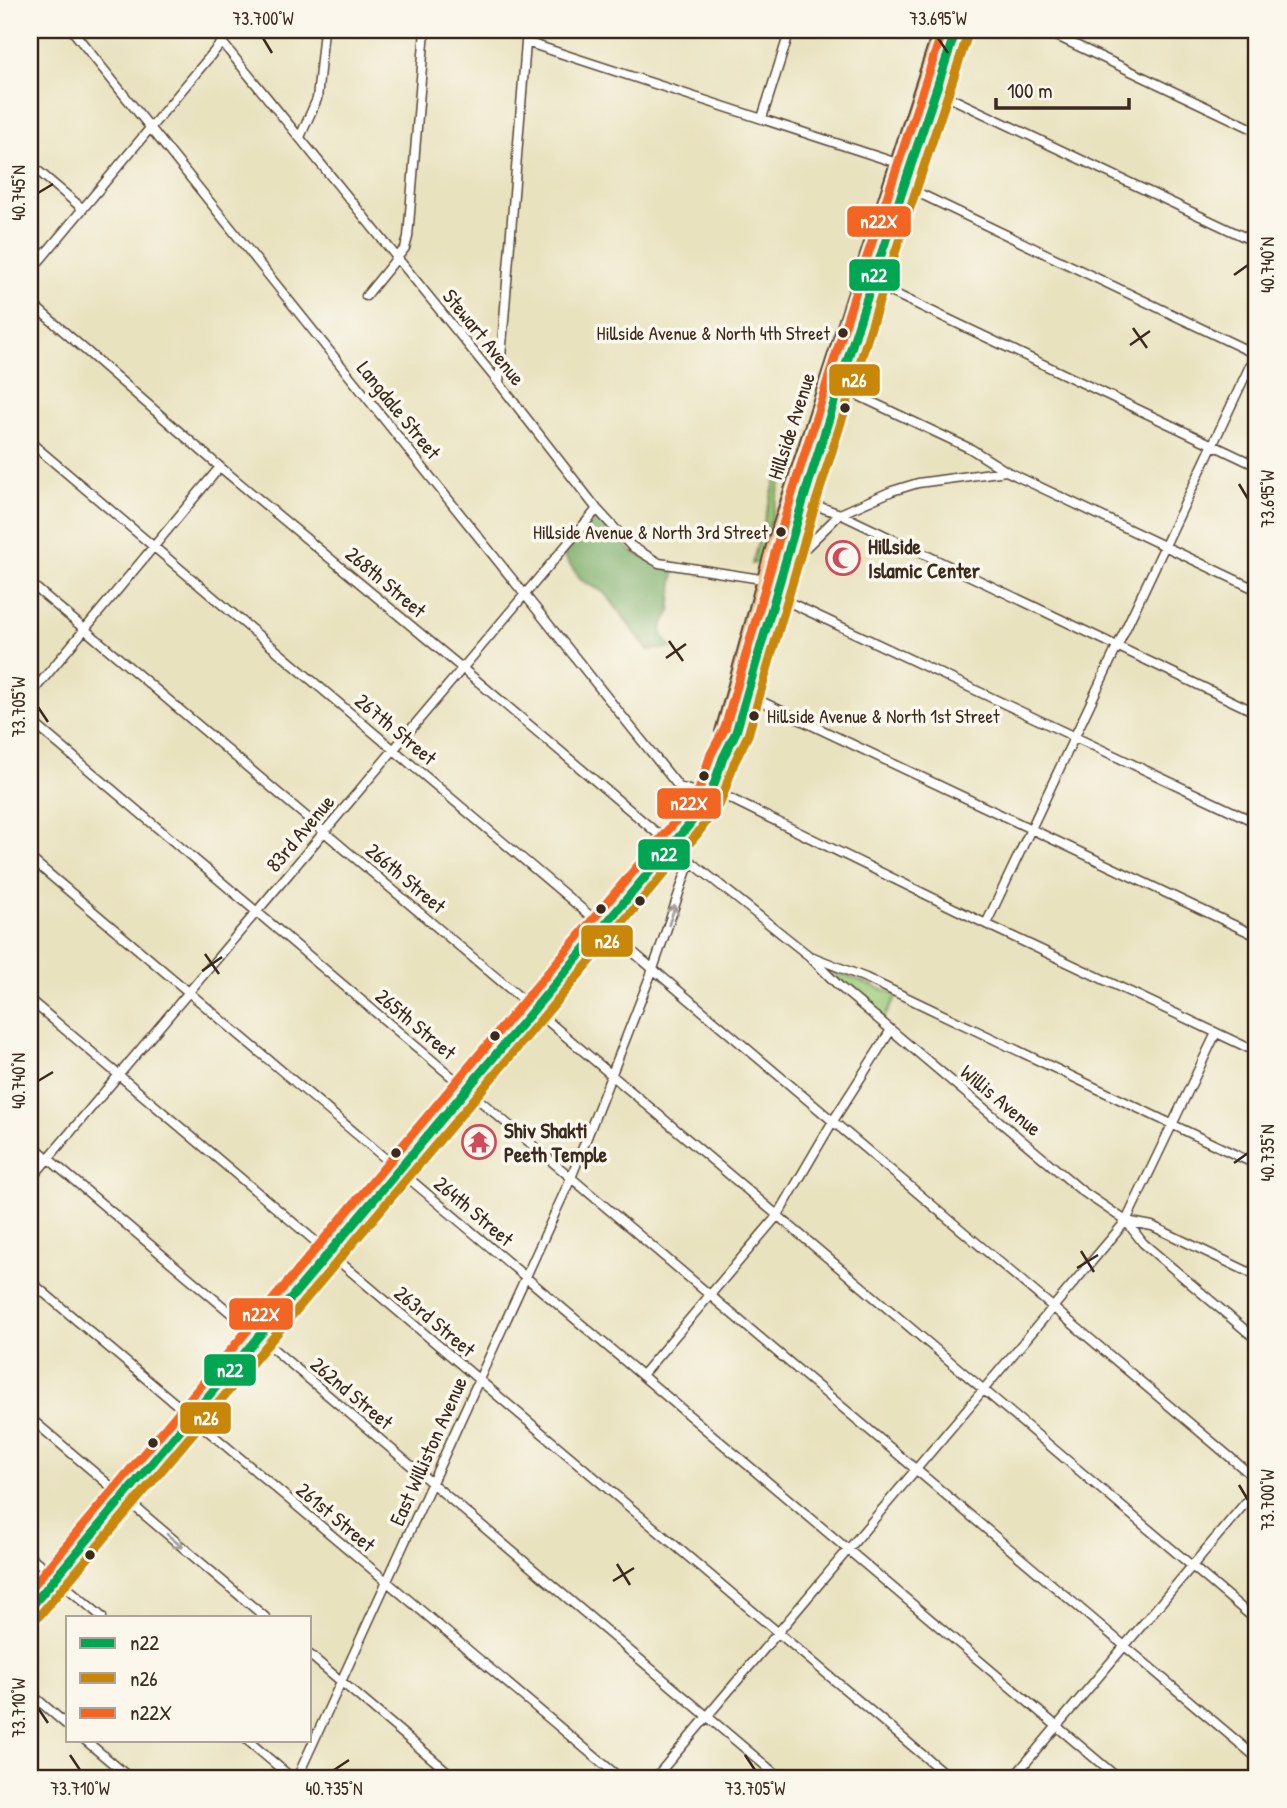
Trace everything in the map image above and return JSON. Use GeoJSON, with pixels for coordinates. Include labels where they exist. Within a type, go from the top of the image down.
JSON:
{"type":"FeatureCollection","features":[{"type":"Feature","properties":{"kind":"main road","name":"Hillside Avenue"},"geometry":{"type":"LineString","coordinates":[[30,1608],[604,928],[710,796],[723,758],[737,732],[803,501],[840,387],[897,163],[940,30]]}},
{"type":"Feature","properties":{"kind":"main road","name":"Hillside Avenue"},"geometry":{"type":"LineString","coordinates":[[723,758],[722,732],[763,580],[866,280],[904,186],[956,30]]}},
{"type":"Feature","properties":{"kind":"street","name":"Langdale Street"},"geometry":{"type":"LineString","coordinates":[[72,30],[679,787],[710,796],[729,798],[986,924],[1257,1052]]}},
{"type":"Feature","properties":{"kind":"street","name":"Stewart Avenue"},"geometry":{"type":"LineString","coordinates":[[212,30],[499,383],[597,509],[631,546],[659,563],[763,580],[781,577]]}},
{"type":"Feature","properties":{"kind":"street"},"geometry":{"type":"LineString","coordinates":[[30,272],[222,42],[222,30]]}},
{"type":"Feature","properties":{"kind":"street"},"geometry":{"type":"LineString","coordinates":[[300,137],[317,99],[324,30]]}},
{"type":"Feature","properties":{"kind":"street"},"geometry":{"type":"LineString","coordinates":[[366,296],[397,258],[408,237],[425,30]]}},
{"type":"Feature","properties":{"kind":"street"},"geometry":{"type":"LineString","coordinates":[[499,383],[527,30]]}},
{"type":"Feature","properties":{"kind":"street"},"geometry":{"type":"LineString","coordinates":[[762,118],[790,30]]}},
{"type":"Feature","properties":{"kind":"street"},"geometry":{"type":"LineString","coordinates":[[1044,30],[1257,131]]}},
{"type":"Feature","properties":{"kind":"street"},"geometry":{"type":"LineString","coordinates":[[526,42],[897,163]]}},
{"type":"Feature","properties":{"kind":"street"},"geometry":{"type":"LineString","coordinates":[[921,86],[1257,243]]}},
{"type":"Feature","properties":{"kind":"street"},"geometry":{"type":"LineString","coordinates":[[30,164],[83,209]]}},
{"type":"Feature","properties":{"kind":"street"},"geometry":{"type":"LineString","coordinates":[[904,186],[1257,353],[986,924]]}},
{"type":"Feature","properties":{"kind":"street"},"geometry":{"type":"LineString","coordinates":[[866,280],[1257,466]]}},
{"type":"Feature","properties":{"kind":"street","name":"268th Street"},"geometry":{"type":"LineString","coordinates":[[30,302],[220,467],[721,886]]}},
{"type":"Feature","properties":{"kind":"street"},"geometry":{"type":"LineString","coordinates":[[840,387],[971,449],[1006,471],[1257,590]]}},
{"type":"Feature","properties":{"kind":"street","name":"267th Street"},"geometry":{"type":"LineString","coordinates":[[30,442],[1257,1480]]}},
{"type":"Feature","properties":{"kind":"street"},"geometry":{"type":"LineString","coordinates":[[30,695],[220,467]]}},
{"type":"Feature","properties":{"kind":"street"},"geometry":{"type":"LineString","coordinates":[[781,577],[793,558],[840,514],[892,491],[918,483],[1006,471]]}},
{"type":"Feature","properties":{"kind":"street"},"geometry":{"type":"LineString","coordinates":[[803,501],[840,514],[1257,713]]}},
{"type":"Feature","properties":{"kind":"street","name":"83rd Avenue"},"geometry":{"type":"LineString","coordinates":[[30,1180],[597,509]]}},
{"type":"Feature","properties":{"kind":"street","name":"266th Street"},"geometry":{"type":"LineString","coordinates":[[30,583],[1257,1620]]}},
{"type":"Feature","properties":{"kind":"street"},"geometry":{"type":"LineString","coordinates":[[776,596],[1257,823]]}},
{"type":"Feature","properties":{"kind":"street"},"geometry":{"type":"LineString","coordinates":[[748,695],[1257,936]]}},
{"type":"Feature","properties":{"kind":"street","name":"265th Street"},"geometry":{"type":"LineString","coordinates":[[30,720],[1257,1758]]}},
{"type":"Feature","properties":{"kind":"street","name":"264th Street"},"geometry":{"type":"LineString","coordinates":[[30,858],[1118,1778]]}},
{"type":"Feature","properties":{"kind":"street","name":"East Williston Avenue"},"geometry":{"type":"LineString","coordinates":[[295,1778],[342,1683],[571,1178],[653,969],[690,861]]}},
{"type":"Feature","properties":{"kind":"street","name":"Willis Avenue"},"geometry":{"type":"LineString","coordinates":[[721,886],[808,955],[839,986],[1082,1191],[1126,1221],[1143,1243],[1257,1340]]}},
{"type":"Feature","properties":{"kind":"street"},"geometry":{"type":"LineString","coordinates":[[808,955],[866,978],[1257,1165]]}},
{"type":"Feature","properties":{"kind":"street","name":"263rd Street"},"geometry":{"type":"LineString","coordinates":[[30,1000],[950,1778]]}},
{"type":"Feature","properties":{"kind":"street"},"geometry":{"type":"LineString","coordinates":[[642,1375],[778,1214],[891,1030]]}},
{"type":"Feature","properties":{"kind":"street"},"geometry":{"type":"LineString","coordinates":[[655,1778],[1126,1221],[1216,1033]]}},
{"type":"Feature","properties":{"kind":"street","name":"262nd Street"},"geometry":{"type":"LineString","coordinates":[[30,1143],[780,1778]]}},
{"type":"Feature","properties":{"kind":"street"},"geometry":{"type":"LineString","coordinates":[[1126,1221],[1152,1226],[1257,1276]]}},
{"type":"Feature","properties":{"kind":"street","name":"261st Street"},"geometry":{"type":"LineString","coordinates":[[30,1281],[620,1778]]}},
{"type":"Feature","properties":{"kind":"street"},"geometry":{"type":"LineString","coordinates":[[30,1418],[264,1616]]}},
{"type":"Feature","properties":{"kind":"street"},"geometry":{"type":"LineString","coordinates":[[1013,1778],[1257,1489]]}},
{"type":"Feature","properties":{"kind":"street"},"geometry":{"type":"LineString","coordinates":[[30,1556],[101,1616]]}},
{"type":"Feature","properties":{"kind":"street"},"geometry":{"type":"LineString","coordinates":[[312,1658],[455,1778]]}},
{"type":"Feature","properties":{"kind":"street"},"geometry":{"type":"LineString","coordinates":[[30,1693],[66,1724]]}},
{"type":"Feature","properties":{"kind":"street"},"geometry":{"type":"LineString","coordinates":[[87,1742],[130,1778]]}},
{"type":"Feature","properties":{"kind":"street"},"geometry":{"type":"LineString","coordinates":[[250,1742],[295,1778]]}},
{"type":"Feature","properties":{"kind":"green space"},"geometry":{"type":"Polygon","coordinates":[[[781,462],[785,467],[759,562],[752,564],[781,462]]]}},
{"type":"Feature","properties":{"kind":"green space"},"geometry":{"type":"Polygon","coordinates":[[[598,516],[632,552],[674,572],[670,613],[661,631],[672,648],[648,650],[609,598],[602,591],[581,580],[564,556],[598,516]]]}},
{"type":"Feature","properties":{"kind":"green space"},"geometry":{"type":"Polygon","coordinates":[[[827,968],[897,995],[883,1020],[827,968]]]}},
{"type":"Feature","properties":{"kind":"transit line","name":"n22X"},"geometry":{"type":"LineString","coordinates":[[30,1589],[699,790],[711,754],[725,728],[791,497],[860,278],[943,30]]}},
{"type":"Feature","properties":{"kind":"transit line","name":"n22"},"geometry":{"type":"LineString","coordinates":[[30,1608],[689,825],[710,796],[723,758],[736,732],[803,501],[956,30]]}},
{"type":"Feature","properties":{"kind":"transit line","name":"n26"},"geometry":{"type":"LineString","coordinates":[[39,1616],[698,833],[721,801],[734,763],[748,735],[815,505],[968,34]]}},
{"type":"Feature","properties":{"kind":"place","name":"Hillside Avenue & North 4th Street"},"geometry":{"type":"Point","coordinates":[843,333]}},
{"type":"Feature","properties":{"kind":"place","name":"Hillside Avenue & North 3rd Street"},"geometry":{"type":"Point","coordinates":[781,532]}},
{"type":"Feature","properties":{"kind":"place","name":"Hillside Islamic Center"},"geometry":{"type":"Point","coordinates":[843,558]}},
{"type":"Feature","properties":{"kind":"place","name":"Hillside Avenue & North 1st Street"},"geometry":{"type":"Point","coordinates":[754,716]}},
{"type":"Feature","properties":{"kind":"place","name":"Shiv Shakti Peeth Temple"},"geometry":{"type":"Point","coordinates":[479,1142]}}]}
